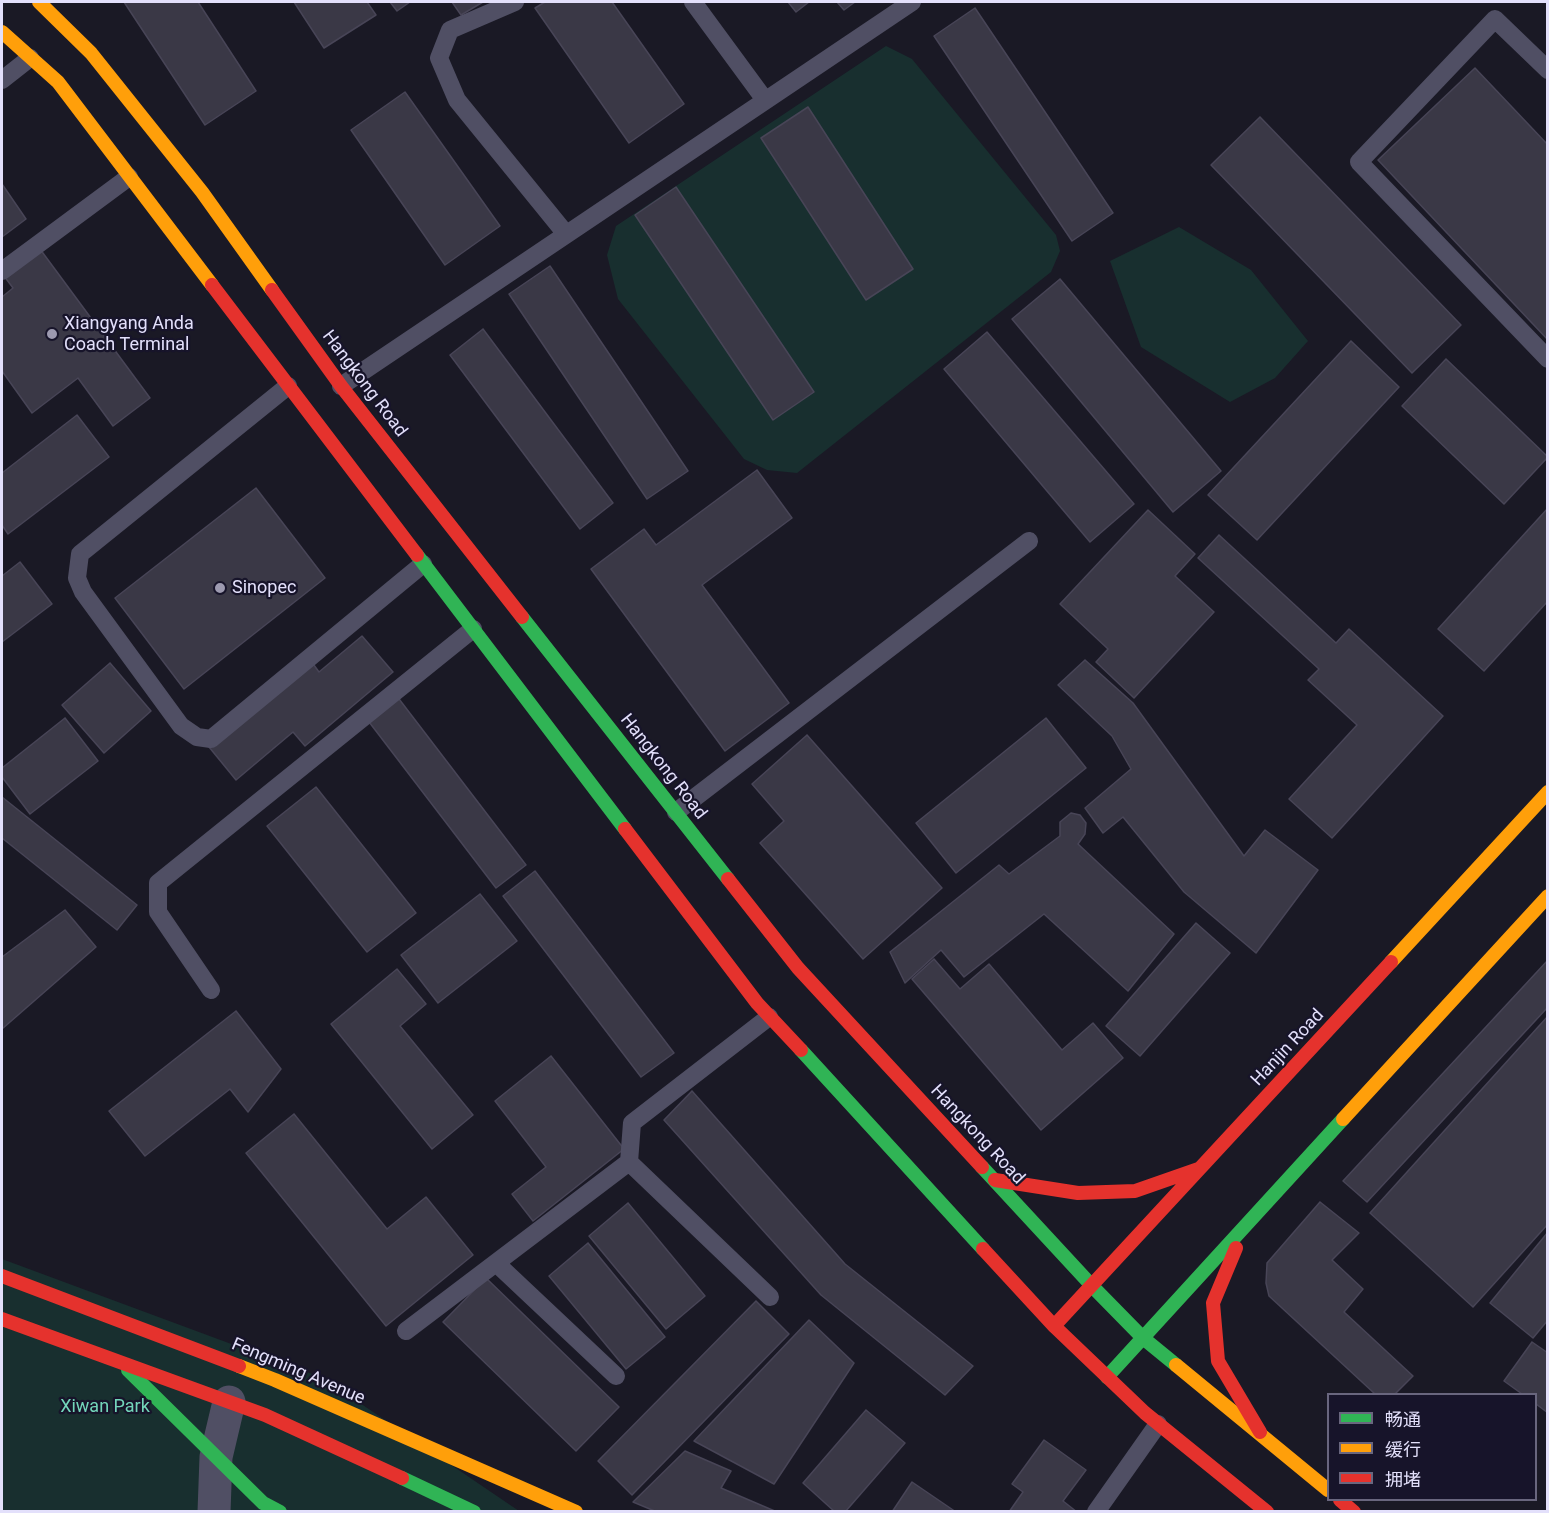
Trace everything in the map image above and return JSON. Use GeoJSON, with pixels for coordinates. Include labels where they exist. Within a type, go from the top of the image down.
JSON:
{"type":"FeatureCollection","features":[{"type":"Feature","properties":{"kind":"main road","name":"Hangkong Road"},"geometry":{"type":"LineString","coordinates":[[39,2],[91,53],[202,192],[341,386],[798,968],[1092,1287],[1143,1338],[1327,1488]]}},
{"type":"Feature","properties":{"kind":"main road"},"geometry":{"type":"LineString","coordinates":[[2,32],[58,82],[769,1017],[1054,1326],[1158,1424],[1267,1512]]}},
{"type":"Feature","properties":{"kind":"main road","name":"Hanjin Road"},"geometry":{"type":"LineString","coordinates":[[1054,1326],[1548,792]]}},
{"type":"Feature","properties":{"kind":"main road"},"geometry":{"type":"LineString","coordinates":[[1107,1377],[1548,896]]}},
{"type":"Feature","properties":{"kind":"main road"},"geometry":{"type":"LineString","coordinates":[[995,1180],[1078,1193],[1135,1191],[1202,1168]]}},
{"type":"Feature","properties":{"kind":"main road"},"geometry":{"type":"LineString","coordinates":[[1245,1226],[1213,1303],[1218,1361],[1263,1436]]}},
{"type":"Feature","properties":{"kind":"main road","name":"Fengming Avenue"},"geometry":{"type":"LineString","coordinates":[[2,1276],[275,1380],[576,1512]]}},
{"type":"Feature","properties":{"kind":"main road"},"geometry":{"type":"LineString","coordinates":[[2,1319],[265,1415],[474,1512]]}},
{"type":"Feature","properties":{"kind":"main road"},"geometry":{"type":"LineString","coordinates":[[121,1362],[263,1503],[280,1512]]}},
{"type":"Feature","properties":{"kind":"main road"},"geometry":{"type":"LineString","coordinates":[[1341,1501],[1354,1512]]}},
{"type":"Feature","properties":{"kind":"street"},"geometry":{"type":"LineString","coordinates":[[214,1512],[216,1457],[230,1402]]}},
{"type":"Feature","properties":{"kind":"lane"},"geometry":{"type":"LineString","coordinates":[[515,2],[450,30],[439,58],[457,100],[566,234]]}},
{"type":"Feature","properties":{"kind":"lane"},"geometry":{"type":"LineString","coordinates":[[693,2],[765,100]]}},
{"type":"Feature","properties":{"kind":"lane"},"geometry":{"type":"LineString","coordinates":[[341,386],[912,2]]}},
{"type":"Feature","properties":{"kind":"lane"},"geometry":{"type":"LineString","coordinates":[[1548,70],[1495,19],[1359,162],[1548,359]]}},
{"type":"Feature","properties":{"kind":"lane"},"geometry":{"type":"LineString","coordinates":[[2,80],[30,58]]}},
{"type":"Feature","properties":{"kind":"lane"},"geometry":{"type":"LineString","coordinates":[[2,271],[129,177]]}},
{"type":"Feature","properties":{"kind":"lane"},"geometry":{"type":"LineString","coordinates":[[288,386],[80,554],[77,578],[82,592],[181,726],[196,737],[211,739],[423,564]]}},
{"type":"Feature","properties":{"kind":"lane"},"geometry":{"type":"LineString","coordinates":[[676,812],[1029,541]]}},
{"type":"Feature","properties":{"kind":"lane"},"geometry":{"type":"LineString","coordinates":[[211,990],[158,912],[158,883],[472,629]]}},
{"type":"Feature","properties":{"kind":"lane"},"geometry":{"type":"LineString","coordinates":[[769,1017],[632,1123],[630,1162],[770,1297]]}},
{"type":"Feature","properties":{"kind":"lane"},"geometry":{"type":"LineString","coordinates":[[406,1331],[630,1162]]}},
{"type":"Feature","properties":{"kind":"lane"},"geometry":{"type":"LineString","coordinates":[[496,1263],[616,1377]]}},
{"type":"Feature","properties":{"kind":"lane"},"geometry":{"type":"LineString","coordinates":[[1096,1512],[1158,1424]]}},
{"type":"Feature","properties":{"kind":"green space"},"geometry":{"type":"Polygon","coordinates":[[[886,46],[912,59],[1056,235],[1060,251],[1051,272],[797,473],[767,470],[744,459],[618,299],[607,255],[616,226],[886,46]]]}},
{"type":"Feature","properties":{"kind":"green space"},"geometry":{"type":"Polygon","coordinates":[[[1179,227],[1251,270],[1308,341],[1275,378],[1230,402],[1141,347],[1110,261],[1179,227]]]}},
{"type":"Feature","properties":{"kind":"green space","name":"Xiwan Park"},"geometry":{"type":"Polygon","coordinates":[[[2,1259],[323,1378],[519,1511],[2,1511],[2,1259]]]}},
{"type":"Feature","properties":{"kind":"building"},"geometry":{"type":"Polygon","coordinates":[[[124,2],[198,2],[256,91],[205,125],[124,2]]]}},
{"type":"Feature","properties":{"kind":"building"},"geometry":{"type":"Polygon","coordinates":[[[294,2],[367,2],[376,15],[324,48],[294,2]]]}},
{"type":"Feature","properties":{"kind":"building"},"geometry":{"type":"Polygon","coordinates":[[[390,2],[410,2],[397,11],[390,2]]]}},
{"type":"Feature","properties":{"kind":"building"},"geometry":{"type":"Polygon","coordinates":[[[452,2],[483,2],[461,15],[452,2]]]}},
{"type":"Feature","properties":{"kind":"building"},"geometry":{"type":"Polygon","coordinates":[[[545,2],[612,2],[684,104],[629,143],[535,8],[545,2]]]}},
{"type":"Feature","properties":{"kind":"building"},"geometry":{"type":"Polygon","coordinates":[[[788,2],[809,2],[796,12],[788,2]]]}},
{"type":"Feature","properties":{"kind":"building"},"geometry":{"type":"Polygon","coordinates":[[[837,2],[855,2],[844,10],[837,2]]]}},
{"type":"Feature","properties":{"kind":"building"},"geometry":{"type":"Polygon","coordinates":[[[975,8],[1113,213],[1072,241],[934,36],[975,8]]]}},
{"type":"Feature","properties":{"kind":"building"},"geometry":{"type":"Polygon","coordinates":[[[1475,68],[1548,145],[1548,340],[1378,160],[1475,68]]]}},
{"type":"Feature","properties":{"kind":"building"},"geometry":{"type":"Polygon","coordinates":[[[405,92],[500,226],[445,265],[351,130],[405,92]]]}},
{"type":"Feature","properties":{"kind":"building"},"geometry":{"type":"Polygon","coordinates":[[[808,107],[913,269],[866,300],[761,138],[808,107]]]}},
{"type":"Feature","properties":{"kind":"building"},"geometry":{"type":"Polygon","coordinates":[[[1260,117],[1461,325],[1412,373],[1211,165],[1260,117]]]}},
{"type":"Feature","properties":{"kind":"building"},"geometry":{"type":"Polygon","coordinates":[[[2,184],[26,219],[2,237],[2,184]]]}},
{"type":"Feature","properties":{"kind":"building"},"geometry":{"type":"Polygon","coordinates":[[[676,187],[814,392],[773,420],[635,215],[676,187]]]}},
{"type":"Feature","properties":{"kind":"building","name":"Xiangyang Anda Coach Terminal"},"geometry":{"type":"Polygon","coordinates":[[[40,249],[150,398],[113,426],[78,378],[32,413],[2,371],[2,297],[13,288],[4,276],[40,249]]]}},
{"type":"Feature","properties":{"kind":"building"},"geometry":{"type":"Polygon","coordinates":[[[550,266],[688,471],[647,499],[509,294],[550,266]]]}},
{"type":"Feature","properties":{"kind":"building"},"geometry":{"type":"Polygon","coordinates":[[[1060,279],[1221,471],[1173,512],[1012,319],[1060,279]]]}},
{"type":"Feature","properties":{"kind":"building"},"geometry":{"type":"Polygon","coordinates":[[[483,329],[613,503],[580,529],[450,355],[483,329]]]}},
{"type":"Feature","properties":{"kind":"building"},"geometry":{"type":"Polygon","coordinates":[[[987,332],[1134,504],[1090,542],[944,369],[987,332]]]}},
{"type":"Feature","properties":{"kind":"building"},"geometry":{"type":"Polygon","coordinates":[[[1351,341],[1399,387],[1257,540],[1208,495],[1351,341]]]}},
{"type":"Feature","properties":{"kind":"building"},"geometry":{"type":"Polygon","coordinates":[[[1446,359],[1548,457],[1504,504],[1402,406],[1446,359]]]}},
{"type":"Feature","properties":{"kind":"building"},"geometry":{"type":"Polygon","coordinates":[[[77,415],[109,457],[8,534],[2,525],[2,473],[77,415]]]}},
{"type":"Feature","properties":{"kind":"building"},"geometry":{"type":"Polygon","coordinates":[[[757,470],[792,518],[702,585],[789,703],[725,751],[591,569],[644,529],[656,545],[757,470]]]}},
{"type":"Feature","properties":{"kind":"building","name":"Sinopec"},"geometry":{"type":"Polygon","coordinates":[[[256,488],[325,578],[184,689],[115,598],[256,488]]]}},
{"type":"Feature","properties":{"kind":"building"},"geometry":{"type":"Polygon","coordinates":[[[1548,508],[1548,601],[1484,671],[1438,629],[1548,508]]]}},
{"type":"Feature","properties":{"kind":"building"},"geometry":{"type":"Polygon","coordinates":[[[1148,510],[1195,554],[1175,576],[1214,612],[1134,698],[1096,662],[1108,649],[1060,604],[1148,510]]]}},
{"type":"Feature","properties":{"kind":"building"},"geometry":{"type":"Polygon","coordinates":[[[1219,535],[1336,643],[1349,629],[1443,716],[1332,838],[1289,799],[1357,725],[1308,680],[1319,669],[1198,558],[1219,535]]]}},
{"type":"Feature","properties":{"kind":"building"},"geometry":{"type":"Polygon","coordinates":[[[20,562],[52,604],[2,642],[2,576],[20,562]]]}},
{"type":"Feature","properties":{"kind":"building"},"geometry":{"type":"Polygon","coordinates":[[[362,636],[393,672],[305,746],[293,732],[236,780],[209,747],[311,661],[319,672],[362,636]]]}},
{"type":"Feature","properties":{"kind":"building"},"geometry":{"type":"Polygon","coordinates":[[[1085,660],[1133,703],[1244,856],[1265,830],[1318,870],[1256,953],[1184,892],[1123,817],[1103,833],[1085,808],[1131,769],[1112,736],[1058,685],[1085,660]]]}},
{"type":"Feature","properties":{"kind":"building"},"geometry":{"type":"Polygon","coordinates":[[[110,663],[151,711],[104,753],[62,705],[110,663]]]}},
{"type":"Feature","properties":{"kind":"building"},"geometry":{"type":"Polygon","coordinates":[[[396,695],[526,865],[496,888],[366,718],[396,695]]]}},
{"type":"Feature","properties":{"kind":"building"},"geometry":{"type":"Polygon","coordinates":[[[65,718],[98,761],[30,814],[2,777],[2,768],[65,718]]]}},
{"type":"Feature","properties":{"kind":"building"},"geometry":{"type":"Polygon","coordinates":[[[1046,718],[1086,768],[956,873],[916,823],[1046,718]]]}},
{"type":"Feature","properties":{"kind":"building"},"geometry":{"type":"Polygon","coordinates":[[[807,735],[942,888],[863,959],[760,843],[784,821],[752,784],[807,735]]]}},
{"type":"Feature","properties":{"kind":"building"},"geometry":{"type":"Polygon","coordinates":[[[316,787],[416,913],[367,952],[267,826],[316,787]]]}},
{"type":"Feature","properties":{"kind":"building"},"geometry":{"type":"Polygon","coordinates":[[[2,797],[137,905],[117,930],[2,838],[2,797]]]}},
{"type":"Feature","properties":{"kind":"building"},"geometry":{"type":"Polygon","coordinates":[[[1071,813],[1080,815],[1086,823],[1085,834],[1078,844],[1174,934],[1128,991],[1044,914],[964,977],[941,950],[905,983],[890,952],[999,865],[1009,874],[1060,836],[1060,822],[1071,813]]]}},
{"type":"Feature","properties":{"kind":"building"},"geometry":{"type":"Polygon","coordinates":[[[535,871],[674,1053],[641,1077],[503,896],[535,871]]]}},
{"type":"Feature","properties":{"kind":"building"},"geometry":{"type":"Polygon","coordinates":[[[480,894],[517,941],[438,1003],[401,955],[480,894]]]}},
{"type":"Feature","properties":{"kind":"building"},"geometry":{"type":"Polygon","coordinates":[[[65,910],[96,947],[2,1029],[2,957],[65,910]]]}},
{"type":"Feature","properties":{"kind":"building"},"geometry":{"type":"Polygon","coordinates":[[[1196,923],[1230,953],[1140,1056],[1106,1026],[1196,923]]]}},
{"type":"Feature","properties":{"kind":"building"},"geometry":{"type":"Polygon","coordinates":[[[934,959],[960,989],[989,964],[1062,1050],[1093,1023],[1123,1058],[1041,1130],[912,979],[934,959]]]}},
{"type":"Feature","properties":{"kind":"building"},"geometry":{"type":"Polygon","coordinates":[[[1548,960],[1548,1007],[1367,1202],[1343,1181],[1548,960]]]}},
{"type":"Feature","properties":{"kind":"building"},"geometry":{"type":"Polygon","coordinates":[[[397,969],[426,1004],[400,1026],[473,1115],[432,1149],[331,1024],[397,969]]]}},
{"type":"Feature","properties":{"kind":"building"},"geometry":{"type":"Polygon","coordinates":[[[236,1011],[281,1069],[248,1112],[230,1089],[145,1156],[109,1111],[236,1011]]]}},
{"type":"Feature","properties":{"kind":"building"},"geometry":{"type":"Polygon","coordinates":[[[1548,1016],[1548,1224],[1473,1307],[1370,1213],[1548,1016]]]}},
{"type":"Feature","properties":{"kind":"building"},"geometry":{"type":"Polygon","coordinates":[[[551,1056],[624,1149],[533,1221],[512,1194],[546,1167],[495,1101],[551,1056]]]}},
{"type":"Feature","properties":{"kind":"building"},"geometry":{"type":"Polygon","coordinates":[[[692,1091],[845,1264],[973,1366],[945,1395],[821,1295],[664,1120],[692,1091]]]}},
{"type":"Feature","properties":{"kind":"building"},"geometry":{"type":"Polygon","coordinates":[[[294,1114],[387,1229],[426,1197],[473,1255],[386,1326],[246,1153],[294,1114]]]}},
{"type":"Feature","properties":{"kind":"building"},"geometry":{"type":"Polygon","coordinates":[[[1320,1202],[1359,1233],[1332,1260],[1363,1289],[1344,1312],[1413,1376],[1396,1393],[1374,1393],[1269,1296],[1266,1283],[1267,1263],[1320,1202]]]}},
{"type":"Feature","properties":{"kind":"building"},"geometry":{"type":"Polygon","coordinates":[[[628,1203],[705,1296],[666,1329],[589,1236],[628,1203]]]}},
{"type":"Feature","properties":{"kind":"building"},"geometry":{"type":"Polygon","coordinates":[[[1548,1232],[1548,1320],[1533,1338],[1490,1303],[1548,1232]]]}},
{"type":"Feature","properties":{"kind":"building"},"geometry":{"type":"Polygon","coordinates":[[[588,1243],[665,1337],[626,1369],[549,1276],[588,1243]]]}},
{"type":"Feature","properties":{"kind":"building"},"geometry":{"type":"Polygon","coordinates":[[[486,1278],[619,1407],[576,1451],[443,1322],[486,1278]]]}},
{"type":"Feature","properties":{"kind":"building"},"geometry":{"type":"Polygon","coordinates":[[[756,1301],[789,1334],[632,1495],[598,1461],[756,1301]]]}},
{"type":"Feature","properties":{"kind":"building"},"geometry":{"type":"Polygon","coordinates":[[[809,1320],[854,1363],[774,1484],[694,1441],[809,1320]]]}},
{"type":"Feature","properties":{"kind":"building"},"geometry":{"type":"Polygon","coordinates":[[[1532,1342],[1548,1353],[1548,1413],[1537,1405],[1537,1393],[1521,1393],[1504,1381],[1532,1342]]]}},
{"type":"Feature","properties":{"kind":"building"},"geometry":{"type":"Polygon","coordinates":[[[866,1410],[905,1443],[845,1512],[835,1512],[803,1483],[866,1410]]]}},
{"type":"Feature","properties":{"kind":"building"},"geometry":{"type":"Polygon","coordinates":[[[1044,1440],[1086,1470],[1063,1501],[1077,1512],[1009,1512],[1023,1492],[1012,1484],[1044,1440]]]}},
{"type":"Feature","properties":{"kind":"building"},"geometry":{"type":"Polygon","coordinates":[[[685,1451],[731,1471],[721,1488],[777,1512],[657,1512],[633,1502],[685,1451]]]}},
{"type":"Feature","properties":{"kind":"building"},"geometry":{"type":"Polygon","coordinates":[[[912,1482],[956,1512],[892,1512],[912,1482]]]}},
{"type":"Feature","properties":{"kind":"traffic: fast"},"geometry":{"type":"LineString","coordinates":[[417,555],[625,829]]}},
{"type":"Feature","properties":{"kind":"traffic: fast"},"geometry":{"type":"LineString","coordinates":[[522,617],[728,879]]}},
{"type":"Feature","properties":{"kind":"traffic: fast"},"geometry":{"type":"LineString","coordinates":[[801,1050],[983,1249]]}},
{"type":"Feature","properties":{"kind":"traffic: fast"},"geometry":{"type":"LineString","coordinates":[[1107,1377],[1343,1119]]}},
{"type":"Feature","properties":{"kind":"traffic: fast"},"geometry":{"type":"LineString","coordinates":[[982,1167],[1093,1287],[1143,1338],[1176,1365]]}},
{"type":"Feature","properties":{"kind":"traffic: fast"},"geometry":{"type":"LineString","coordinates":[[128,1370],[263,1503],[280,1512]]}},
{"type":"Feature","properties":{"kind":"traffic: fast"},"geometry":{"type":"LineString","coordinates":[[402,1478],[474,1512]]}},
{"type":"Feature","properties":{"kind":"traffic: slow"},"geometry":{"type":"LineString","coordinates":[[39,2],[91,53],[202,192],[272,290]]}},
{"type":"Feature","properties":{"kind":"traffic: slow"},"geometry":{"type":"LineString","coordinates":[[2,32],[58,82],[212,285]]}},
{"type":"Feature","properties":{"kind":"traffic: slow"},"geometry":{"type":"LineString","coordinates":[[1391,962],[1548,792]]}},
{"type":"Feature","properties":{"kind":"traffic: slow"},"geometry":{"type":"LineString","coordinates":[[1343,1119],[1548,896]]}},
{"type":"Feature","properties":{"kind":"traffic: slow"},"geometry":{"type":"LineString","coordinates":[[1176,1365],[1327,1489]]}},
{"type":"Feature","properties":{"kind":"traffic: slow"},"geometry":{"type":"LineString","coordinates":[[239,1366],[576,1512]]}},
{"type":"Feature","properties":{"kind":"traffic: jam"},"geometry":{"type":"LineString","coordinates":[[212,285],[417,555]]}},
{"type":"Feature","properties":{"kind":"traffic: jam"},"geometry":{"type":"LineString","coordinates":[[272,290],[341,386],[522,617]]}},
{"type":"Feature","properties":{"kind":"traffic: jam"},"geometry":{"type":"LineString","coordinates":[[625,829],[757,1003],[801,1050]]}},
{"type":"Feature","properties":{"kind":"traffic: jam"},"geometry":{"type":"LineString","coordinates":[[728,879],[798,968],[982,1167]]}},
{"type":"Feature","properties":{"kind":"traffic: jam"},"geometry":{"type":"LineString","coordinates":[[1054,1326],[1391,962]]}},
{"type":"Feature","properties":{"kind":"traffic: jam"},"geometry":{"type":"LineString","coordinates":[[995,1180],[1078,1193],[1135,1191],[1198,1169]]}},
{"type":"Feature","properties":{"kind":"traffic: jam"},"geometry":{"type":"LineString","coordinates":[[1236,1248],[1213,1303],[1218,1361],[1260,1432]]}},
{"type":"Feature","properties":{"kind":"traffic: jam"},"geometry":{"type":"LineString","coordinates":[[983,1249],[1054,1326],[1145,1413],[1267,1512]]}},
{"type":"Feature","properties":{"kind":"traffic: jam"},"geometry":{"type":"LineString","coordinates":[[2,1276],[239,1366]]}},
{"type":"Feature","properties":{"kind":"traffic: jam"},"geometry":{"type":"LineString","coordinates":[[2,1319],[265,1415],[402,1478]]}},
{"type":"Feature","properties":{"kind":"traffic: jam"},"geometry":{"type":"LineString","coordinates":[[1341,1501],[1354,1512]]}},
{"type":"Feature","properties":{"kind":"place","name":"Xiangyang Anda Coach Terminal"},"geometry":{"type":"Point","coordinates":[52,334]}},
{"type":"Feature","properties":{"kind":"place","name":"Sinopec"},"geometry":{"type":"Point","coordinates":[220,588]}}]}
